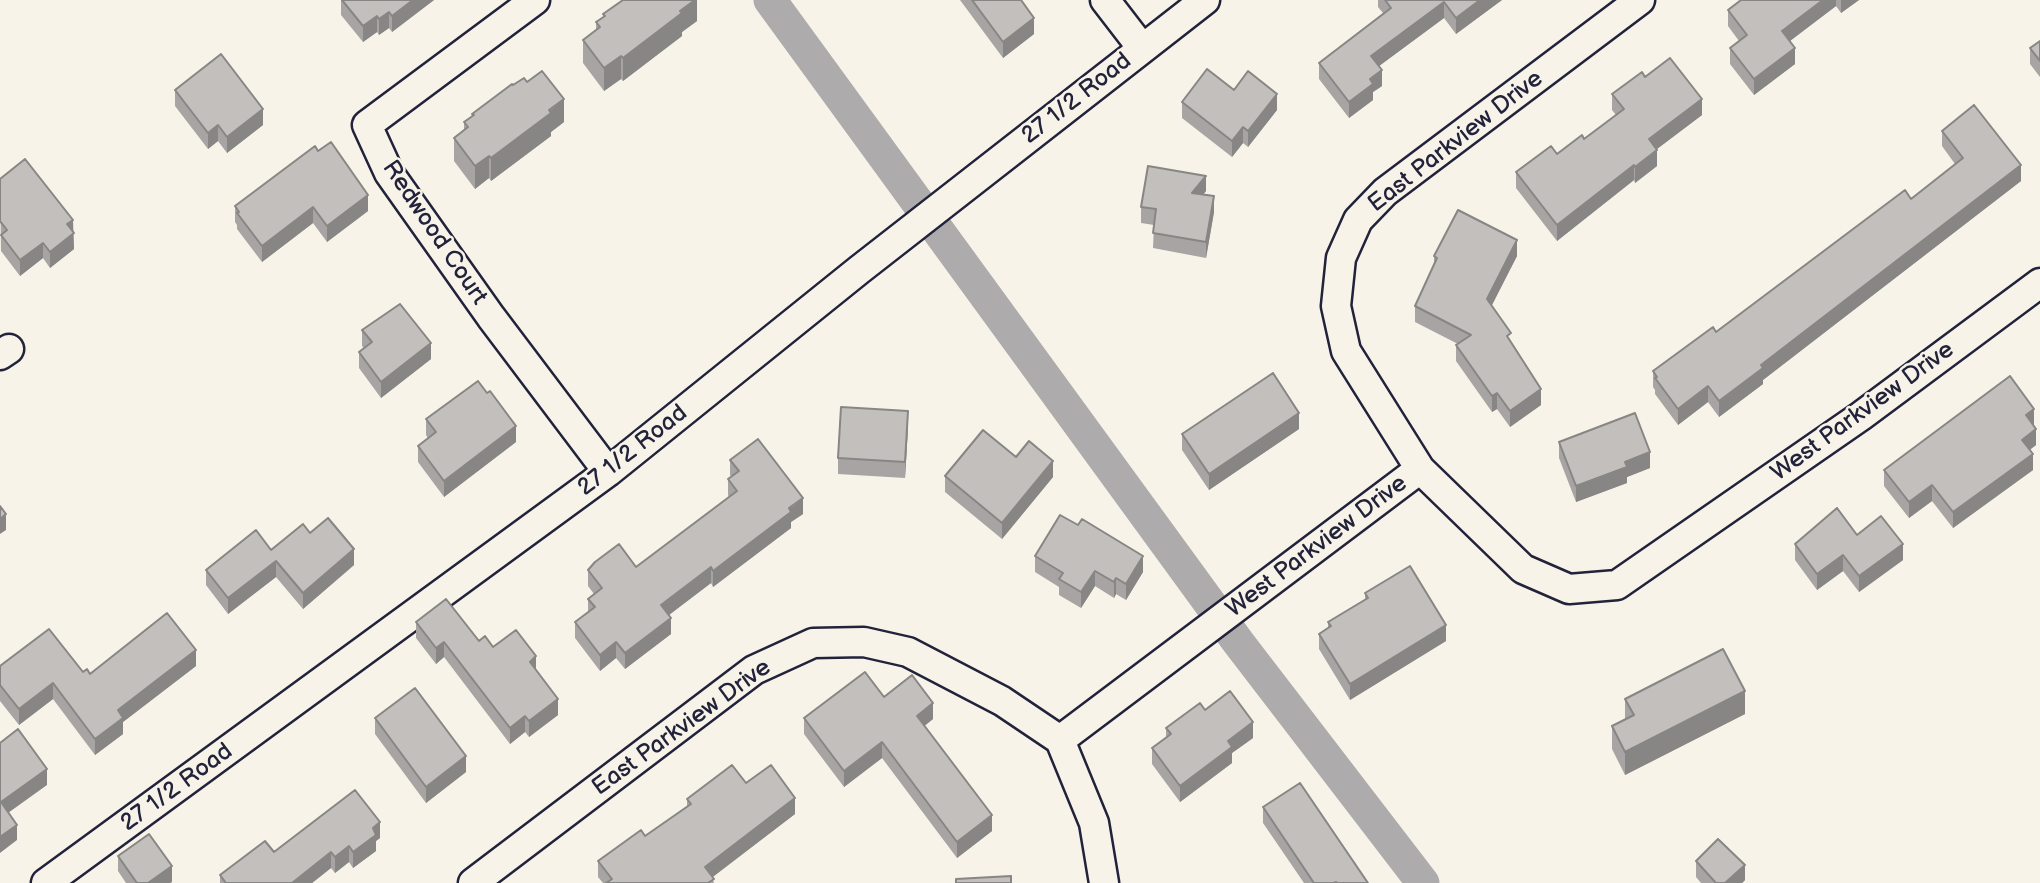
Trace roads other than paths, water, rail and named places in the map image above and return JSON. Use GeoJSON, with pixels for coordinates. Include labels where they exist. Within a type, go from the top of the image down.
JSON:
{"type":"FeatureCollection","features":[{"type":"Feature","properties":{"kind":"street","name":"Redwood Court"},"geometry":{"type":"LineString","coordinates":[[535,0],[367,125],[389,173],[491,317],[608,472]]}},
{"type":"Feature","properties":{"kind":"street"},"geometry":{"type":"LineString","coordinates":[[1105,0],[1142,48]]}},
{"type":"Feature","properties":{"kind":"street","name":"27 1/2 Road"},"geometry":{"type":"LineString","coordinates":[[46,883],[608,472],[859,270],[1205,0]]}},
{"type":"Feature","properties":{"kind":"street","name":"East Parkview Drive"},"geometry":{"type":"LineString","coordinates":[[1420,469],[1346,351],[1336,306],[1341,258],[1358,220],[1385,192],[1640,0]]}},
{"type":"Feature","properties":{"kind":"street","name":"West Parkview Drive"},"geometry":{"type":"LineString","coordinates":[[1060,740],[1420,469],[1523,569],[1570,589],[1617,585],[1861,416],[2040,283]]}},
{"type":"Feature","properties":{"kind":"street","name":"East Parkview Drive"},"geometry":{"type":"LineString","coordinates":[[473,883],[754,670],[813,643],[864,642],[908,652],[1002,701],[1060,740]]}},
{"type":"Feature","properties":{"kind":"street"},"geometry":{"type":"LineString","coordinates":[[1060,740],[1094,823],[1104,883]]}},
{"type":"Feature","properties":{"kind":"waterway"},"geometry":{"type":"LineString","coordinates":[[770,0],[1238,642],[1423,883]]}}]}
